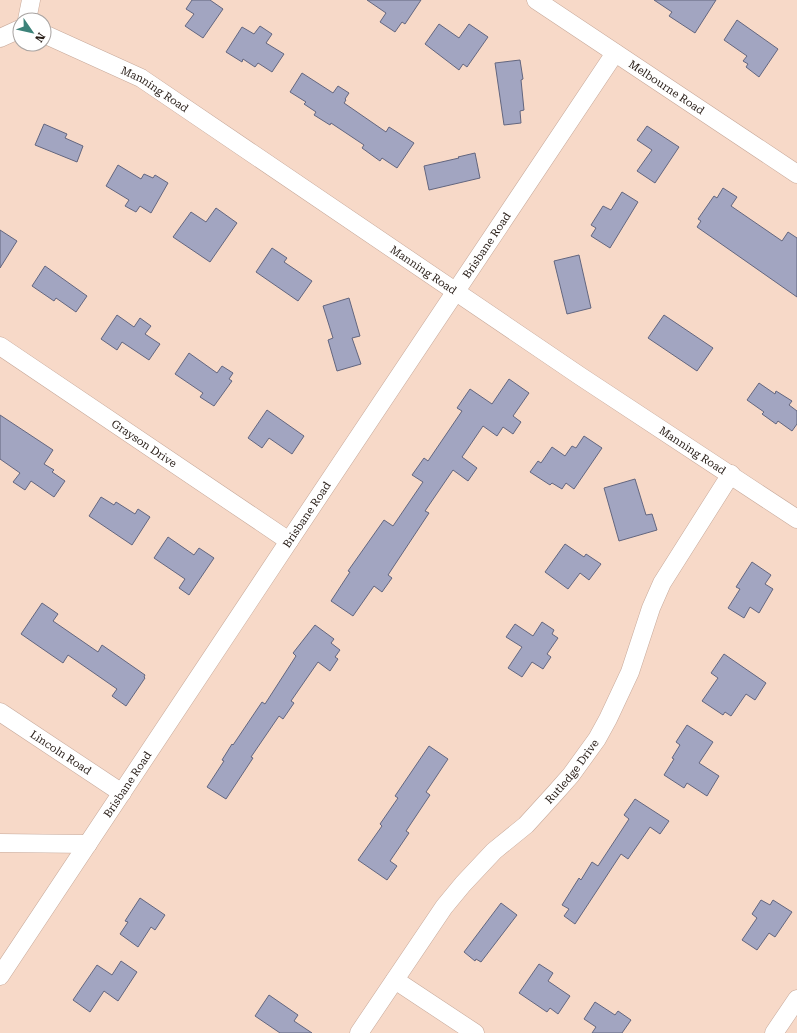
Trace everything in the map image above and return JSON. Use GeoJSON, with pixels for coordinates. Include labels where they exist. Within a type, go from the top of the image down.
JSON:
{"type":"FeatureCollection","features":[{"type":"Feature","properties":{"kind":"street"},"geometry":{"type":"LineString","coordinates":[[29,12],[31,0]]}},
{"type":"Feature","properties":{"kind":"street","name":"Melbourne Road"},"geometry":{"type":"LineString","coordinates":[[536,0],[797,174]]}},
{"type":"Feature","properties":{"kind":"street"},"geometry":{"type":"LineString","coordinates":[[0,38],[12,33]]}},
{"type":"Feature","properties":{"kind":"street","name":"Manning Road"},"geometry":{"type":"LineString","coordinates":[[52,38],[141,78],[580,376],[731,474],[797,519]]}},
{"type":"Feature","properties":{"kind":"street","name":"Brisbane Road"},"geometry":{"type":"LineString","coordinates":[[0,976],[615,53]]}},
{"type":"Feature","properties":{"kind":"street","name":"Grayson Drive"},"geometry":{"type":"LineString","coordinates":[[0,346],[289,541]]}},
{"type":"Feature","properties":{"kind":"street","name":"Rutledge Drive"},"geometry":{"type":"LineString","coordinates":[[360,1033],[439,914],[463,884],[494,850],[526,825],[571,775],[597,738],[608,719],[630,672],[651,608],[662,583],[731,474]]}},
{"type":"Feature","properties":{"kind":"street","name":"Lincoln Road"},"geometry":{"type":"LineString","coordinates":[[0,712],[122,793]]}},
{"type":"Feature","properties":{"kind":"street"},"geometry":{"type":"LineString","coordinates":[[0,843],[88,844]]}},
{"type":"Feature","properties":{"kind":"street"},"geometry":{"type":"LineString","coordinates":[[395,980],[475,1033]]}},
{"type":"Feature","properties":{"kind":"street"},"geometry":{"type":"LineString","coordinates":[[774,1033],[797,999]]}},
{"type":"Feature","properties":{"kind":"building"},"geometry":{"type":"Polygon","coordinates":[[[192,0],[210,0],[223,9],[203,38],[185,26],[194,14],[186,9],[192,0]]]}},
{"type":"Feature","properties":{"kind":"building"},"geometry":{"type":"Polygon","coordinates":[[[367,0],[421,0],[405,24],[402,22],[395,32],[380,22],[386,13],[367,0]]]}},
{"type":"Feature","properties":{"kind":"building"},"geometry":{"type":"Polygon","coordinates":[[[654,0],[716,0],[695,33],[669,16],[672,12],[654,0]]]}},
{"type":"Feature","properties":{"kind":"building"},"geometry":{"type":"Polygon","coordinates":[[[737,20],[778,49],[759,77],[746,67],[748,64],[743,61],[747,56],[724,40],[737,20]]]}},
{"type":"Feature","properties":{"kind":"building"},"geometry":{"type":"Polygon","coordinates":[[[439,24],[459,38],[469,24],[488,37],[467,67],[463,64],[459,70],[425,44],[439,24]]]}},
{"type":"Feature","properties":{"kind":"building"},"geometry":{"type":"Polygon","coordinates":[[[260,26],[272,34],[266,43],[284,54],[272,72],[258,63],[255,67],[243,59],[242,62],[226,52],[242,27],[254,34],[260,26]]]}},
{"type":"Feature","properties":{"kind":"building"},"geometry":{"type":"Polygon","coordinates":[[[520,60],[523,79],[521,80],[524,110],[520,111],[521,123],[504,125],[495,63],[520,60]]]}},
{"type":"Feature","properties":{"kind":"building"},"geometry":{"type":"Polygon","coordinates":[[[302,73],[333,93],[338,86],[349,93],[344,103],[386,132],[389,127],[414,143],[397,168],[382,158],[380,161],[362,148],[364,145],[331,123],[330,125],[314,115],[316,112],[304,104],[306,102],[290,92],[302,73]]]}},
{"type":"Feature","properties":{"kind":"building"},"geometry":{"type":"Polygon","coordinates":[[[44,124],[67,134],[65,138],[83,146],[77,162],[35,145],[44,124]]]}},
{"type":"Feature","properties":{"kind":"building"},"geometry":{"type":"Polygon","coordinates":[[[647,126],[679,147],[655,183],[637,171],[652,150],[637,140],[647,126]]]}},
{"type":"Feature","properties":{"kind":"building"},"geometry":{"type":"Polygon","coordinates":[[[475,153],[480,178],[429,190],[424,166],[475,153]]]}},
{"type":"Feature","properties":{"kind":"building"},"geometry":{"type":"Polygon","coordinates":[[[118,165],[141,179],[144,174],[153,178],[155,175],[168,183],[151,213],[140,206],[136,212],[125,206],[129,200],[106,186],[118,165]]]}},
{"type":"Feature","properties":{"kind":"building"},"geometry":{"type":"Polygon","coordinates":[[[723,188],[737,197],[731,206],[782,241],[788,232],[797,238],[797,297],[697,227],[701,221],[698,219],[714,196],[717,198],[723,188]]]}},
{"type":"Feature","properties":{"kind":"building"},"geometry":{"type":"Polygon","coordinates":[[[622,192],[638,202],[610,248],[591,236],[596,228],[591,225],[603,206],[611,210],[622,192]]]}},
{"type":"Feature","properties":{"kind":"building"},"geometry":{"type":"Polygon","coordinates":[[[216,208],[237,223],[210,262],[173,237],[191,212],[206,222],[216,208]]]}},
{"type":"Feature","properties":{"kind":"building"},"geometry":{"type":"Polygon","coordinates":[[[0,230],[17,241],[0,268],[0,230]]]}},
{"type":"Feature","properties":{"kind":"building"},"geometry":{"type":"Polygon","coordinates":[[[272,248],[287,258],[284,262],[312,281],[298,301],[256,272],[272,248]]]}},
{"type":"Feature","properties":{"kind":"building"},"geometry":{"type":"Polygon","coordinates":[[[579,255],[591,308],[567,314],[554,261],[579,255]]]}},
{"type":"Feature","properties":{"kind":"building"},"geometry":{"type":"Polygon","coordinates":[[[45,266],[87,296],[76,312],[56,298],[54,301],[32,286],[45,266]]]}},
{"type":"Feature","properties":{"kind":"building"},"geometry":{"type":"Polygon","coordinates":[[[349,298],[360,336],[352,338],[361,364],[337,371],[328,340],[333,338],[323,306],[349,298]]]}},
{"type":"Feature","properties":{"kind":"building"},"geometry":{"type":"Polygon","coordinates":[[[117,315],[134,327],[140,318],[151,326],[145,334],[160,344],[149,360],[122,342],[117,350],[101,339],[117,315]]]}},
{"type":"Feature","properties":{"kind":"building"},"geometry":{"type":"Polygon","coordinates":[[[664,315],[713,348],[697,371],[648,338],[664,315]]]}},
{"type":"Feature","properties":{"kind":"building"},"geometry":{"type":"Polygon","coordinates":[[[189,353],[217,373],[222,366],[233,373],[229,379],[232,381],[214,406],[200,397],[203,393],[175,374],[189,353]]]}},
{"type":"Feature","properties":{"kind":"building"},"geometry":{"type":"Polygon","coordinates":[[[509,379],[529,393],[513,416],[521,422],[513,434],[503,427],[497,436],[483,426],[462,457],[477,468],[468,481],[453,470],[425,511],[429,513],[388,575],[392,578],[382,592],[374,586],[353,616],[331,601],[350,572],[348,571],[384,520],[393,526],[423,482],[412,475],[424,458],[428,461],[462,411],[457,408],[470,389],[492,404],[509,379]]]}},
{"type":"Feature","properties":{"kind":"building"},"geometry":{"type":"Polygon","coordinates":[[[759,383],[775,394],[776,391],[792,401],[789,405],[797,411],[797,424],[792,431],[778,421],[776,424],[762,414],[764,412],[747,400],[759,383]]]}},
{"type":"Feature","properties":{"kind":"building"},"geometry":{"type":"Polygon","coordinates":[[[267,410],[304,436],[292,454],[269,438],[262,448],[248,438],[267,410]]]}},
{"type":"Feature","properties":{"kind":"building"},"geometry":{"type":"Polygon","coordinates":[[[0,415],[53,450],[44,464],[54,470],[52,472],[65,481],[54,497],[31,481],[25,490],[13,482],[20,473],[0,459],[0,415]]]}},
{"type":"Feature","properties":{"kind":"building"},"geometry":{"type":"Polygon","coordinates":[[[584,436],[602,448],[574,489],[566,483],[562,489],[552,483],[550,485],[530,472],[538,461],[541,463],[552,447],[565,456],[572,446],[576,448],[584,436]]]}},
{"type":"Feature","properties":{"kind":"building"},"geometry":{"type":"Polygon","coordinates":[[[635,479],[646,515],[652,514],[657,530],[619,541],[604,488],[635,479]]]}},
{"type":"Feature","properties":{"kind":"building"},"geometry":{"type":"Polygon","coordinates":[[[101,497],[114,505],[116,502],[135,514],[138,509],[150,517],[132,545],[89,516],[101,497]]]}},
{"type":"Feature","properties":{"kind":"building"},"geometry":{"type":"Polygon","coordinates":[[[168,537],[194,555],[199,548],[214,558],[189,595],[179,588],[185,579],[154,558],[168,537]]]}},
{"type":"Feature","properties":{"kind":"building"},"geometry":{"type":"Polygon","coordinates":[[[565,544],[584,557],[586,554],[601,564],[589,580],[580,573],[568,589],[545,572],[565,544]]]}},
{"type":"Feature","properties":{"kind":"building"},"geometry":{"type":"Polygon","coordinates":[[[752,562],[771,575],[765,584],[773,589],[759,613],[750,607],[744,618],[728,608],[740,589],[736,587],[752,562]]]}},
{"type":"Feature","properties":{"kind":"building"},"geometry":{"type":"Polygon","coordinates":[[[42,603],[58,614],[53,621],[98,652],[102,645],[145,675],[145,678],[126,706],[112,696],[117,689],[68,655],[63,663],[21,634],[42,603]]]}},
{"type":"Feature","properties":{"kind":"building"},"geometry":{"type":"Polygon","coordinates":[[[542,622],[554,630],[552,634],[558,638],[547,654],[551,657],[543,669],[532,662],[522,677],[508,668],[522,647],[506,637],[515,624],[533,636],[542,622]]]}},
{"type":"Feature","properties":{"kind":"building"},"geometry":{"type":"Polygon","coordinates":[[[315,625],[334,639],[331,643],[340,650],[335,657],[338,659],[330,671],[318,662],[291,701],[294,703],[283,719],[279,716],[251,757],[253,758],[226,799],[207,787],[224,761],[222,760],[232,744],[233,745],[262,702],[265,704],[296,656],[293,653],[315,625]]]}},
{"type":"Feature","properties":{"kind":"building"},"geometry":{"type":"Polygon","coordinates":[[[724,654],[766,683],[755,700],[746,694],[731,716],[725,712],[723,715],[702,701],[718,678],[711,673],[724,654]]]}},
{"type":"Feature","properties":{"kind":"building"},"geometry":{"type":"Polygon","coordinates":[[[687,725],[713,742],[699,763],[719,776],[707,796],[687,783],[684,788],[664,775],[674,759],[672,758],[680,745],[676,742],[687,725]]]}},
{"type":"Feature","properties":{"kind":"building"},"geometry":{"type":"Polygon","coordinates":[[[429,746],[448,759],[426,792],[430,795],[406,831],[409,833],[390,861],[397,866],[387,880],[358,860],[382,826],[380,824],[398,798],[395,796],[429,746]]]}},
{"type":"Feature","properties":{"kind":"building"},"geometry":{"type":"Polygon","coordinates":[[[635,799],[669,821],[660,834],[650,827],[628,859],[621,854],[575,924],[564,916],[569,909],[562,905],[579,878],[581,880],[592,862],[598,866],[629,819],[624,815],[635,799]]]}},
{"type":"Feature","properties":{"kind":"building"},"geometry":{"type":"Polygon","coordinates":[[[140,898],[165,915],[155,930],[151,927],[138,947],[120,934],[128,922],[125,921],[140,898]]]}},
{"type":"Feature","properties":{"kind":"building"},"geometry":{"type":"Polygon","coordinates":[[[761,900],[770,905],[773,900],[792,912],[775,937],[769,933],[757,950],[742,940],[757,918],[752,914],[761,900]]]}},
{"type":"Feature","properties":{"kind":"building"},"geometry":{"type":"Polygon","coordinates":[[[501,903],[517,915],[481,962],[476,959],[475,961],[464,952],[501,903]]]}},
{"type":"Feature","properties":{"kind":"building"},"geometry":{"type":"Polygon","coordinates":[[[121,961],[137,972],[118,1001],[104,991],[90,1012],[73,1000],[97,965],[112,975],[121,961]]]}},
{"type":"Feature","properties":{"kind":"building"},"geometry":{"type":"Polygon","coordinates":[[[539,964],[553,973],[548,981],[570,996],[558,1014],[550,1008],[547,1012],[519,993],[539,964]]]}},
{"type":"Feature","properties":{"kind":"building"},"geometry":{"type":"Polygon","coordinates":[[[269,995],[298,1015],[294,1021],[312,1033],[280,1033],[255,1016],[269,995]]]}},
{"type":"Feature","properties":{"kind":"building"},"geometry":{"type":"Polygon","coordinates":[[[595,1002],[615,1015],[618,1011],[631,1020],[622,1033],[592,1033],[596,1027],[584,1019],[595,1002]]]}}]}
